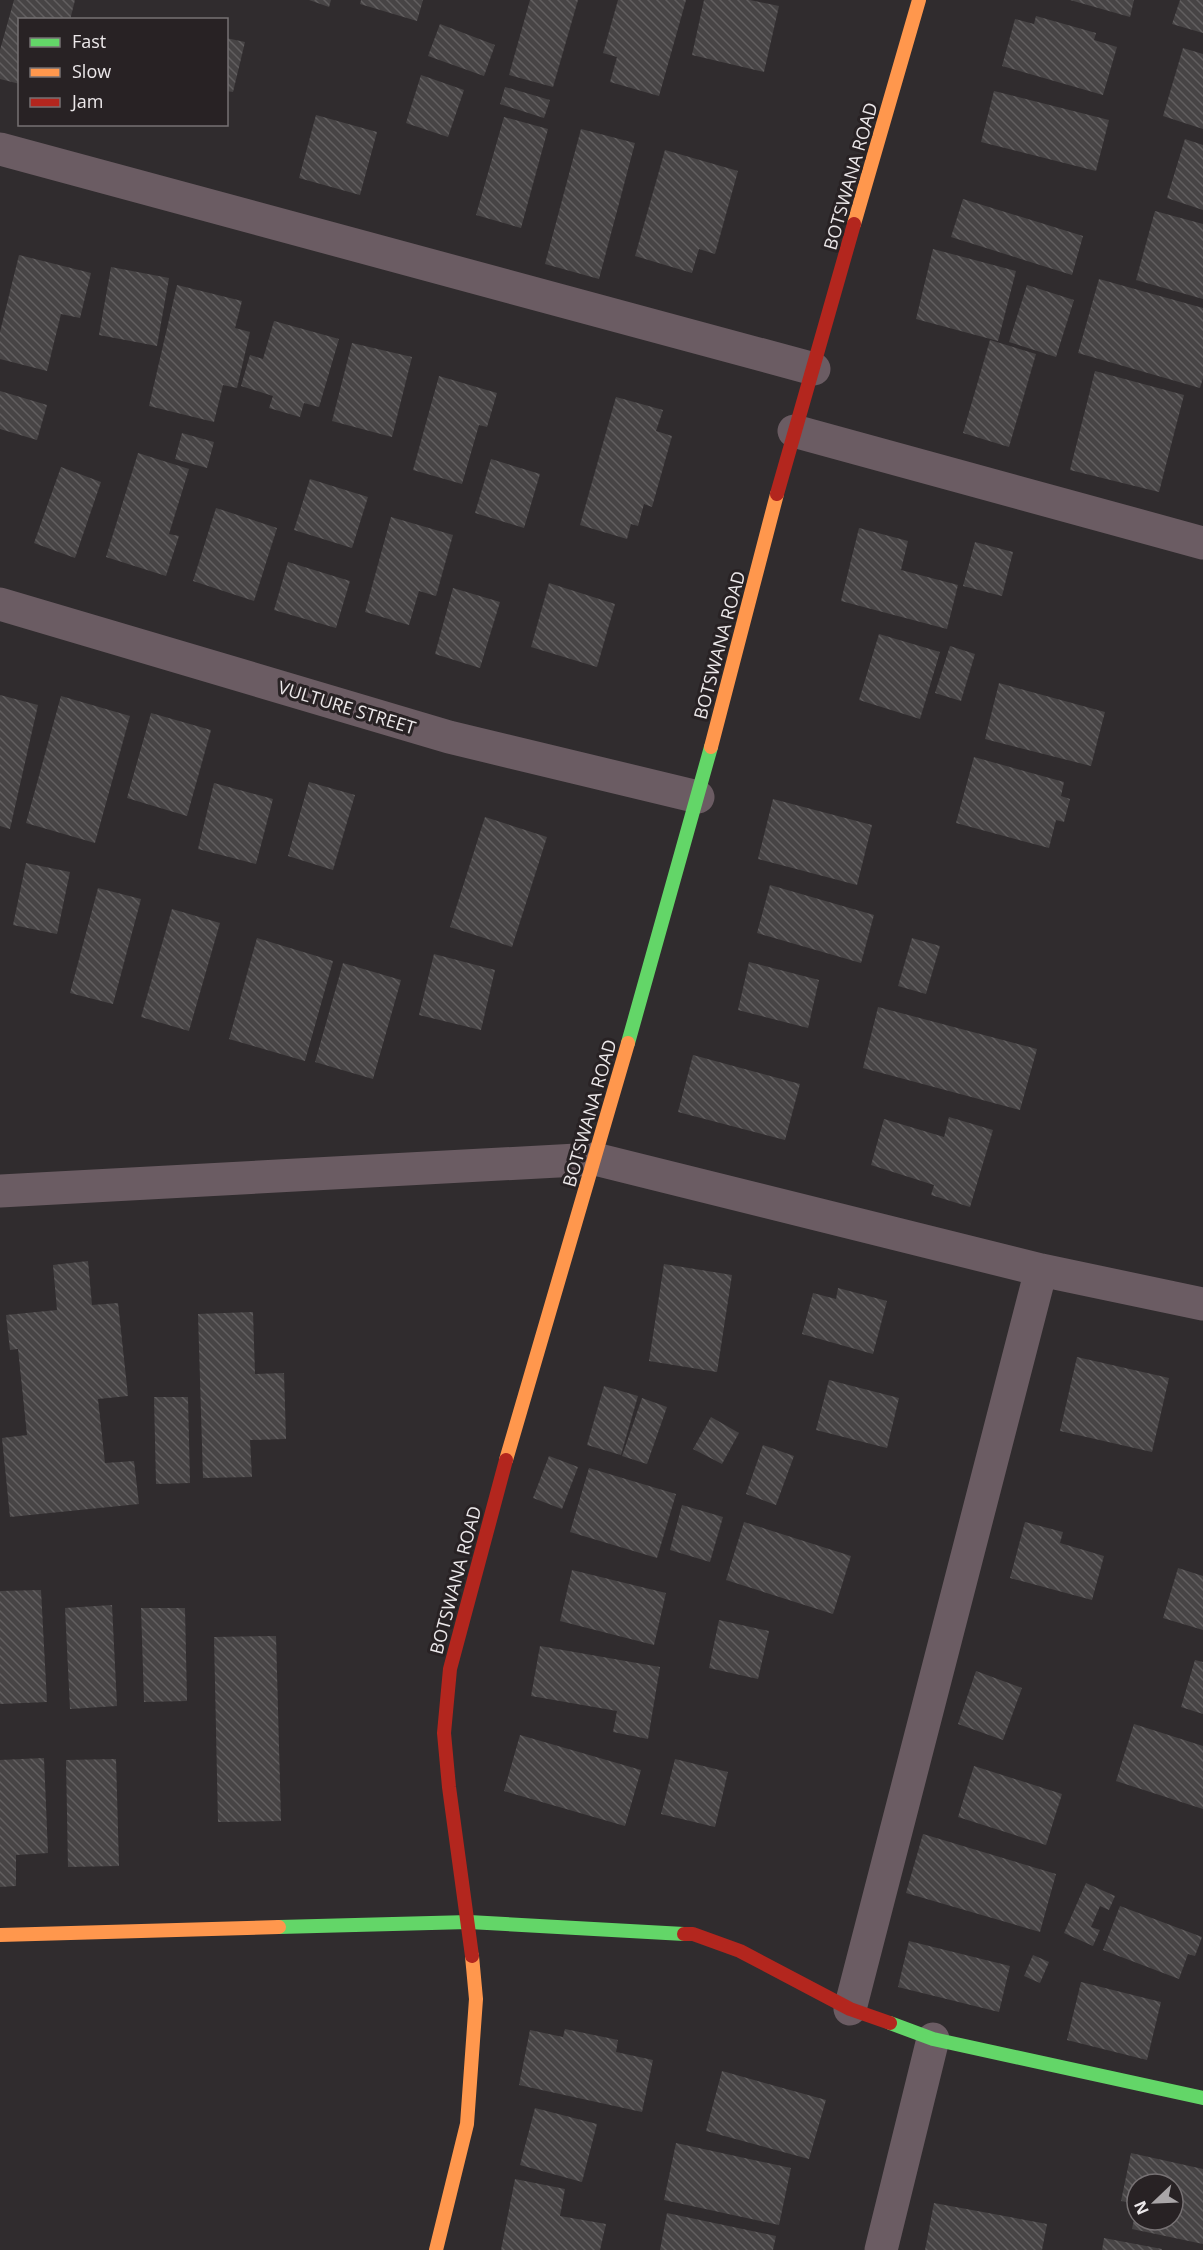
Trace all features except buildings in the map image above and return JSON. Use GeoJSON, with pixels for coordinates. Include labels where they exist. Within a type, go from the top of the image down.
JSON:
{"type":"FeatureCollection","features":[{"type":"Feature","properties":{"kind":"street","name":"BOTSWANA ROAD"},"geometry":{"type":"LineString","coordinates":[[436,2250],[467,2124],[476,1999],[469,1922],[449,1786],[444,1732],[450,1669],[506,1461],[698,797],[794,431],[814,369],[919,0]]}},
{"type":"Feature","properties":{"kind":"street"},"geometry":{"type":"LineString","coordinates":[[0,149],[814,369]]}},
{"type":"Feature","properties":{"kind":"street"},"geometry":{"type":"LineString","coordinates":[[794,431],[1203,543]]}},
{"type":"Feature","properties":{"kind":"street","name":"VULTURE STREET"},"geometry":{"type":"LineString","coordinates":[[0,604],[449,737],[698,797]]}},
{"type":"Feature","properties":{"kind":"street"},"geometry":{"type":"LineString","coordinates":[[0,1191],[594,1159],[1041,1270],[1203,1304]]}},
{"type":"Feature","properties":{"kind":"street"},"geometry":{"type":"LineString","coordinates":[[850,2009],[1041,1270]]}},
{"type":"Feature","properties":{"kind":"street"},"geometry":{"type":"LineString","coordinates":[[0,1935],[469,1922],[693,1934],[740,1951],[850,2009],[933,2039],[1203,2098]]}},
{"type":"Feature","properties":{"kind":"street"},"geometry":{"type":"LineString","coordinates":[[881,2250],[933,2039]]}},
{"type":"Feature","properties":{"kind":"traffic: fast"},"geometry":{"type":"LineString","coordinates":[[628,1043],[711,747]]}},
{"type":"Feature","properties":{"kind":"traffic: fast"},"geometry":{"type":"LineString","coordinates":[[279,1927],[469,1922],[684,1934]]}},
{"type":"Feature","properties":{"kind":"traffic: fast"},"geometry":{"type":"LineString","coordinates":[[890,2023],[933,2039],[1203,2098]]}},
{"type":"Feature","properties":{"kind":"traffic: slow"},"geometry":{"type":"LineString","coordinates":[[854,224],[919,0]]}},
{"type":"Feature","properties":{"kind":"traffic: slow"},"geometry":{"type":"LineString","coordinates":[[711,747],[777,494]]}},
{"type":"Feature","properties":{"kind":"traffic: slow"},"geometry":{"type":"LineString","coordinates":[[506,1460],[628,1043]]}},
{"type":"Feature","properties":{"kind":"traffic: slow"},"geometry":{"type":"LineString","coordinates":[[0,1935],[279,1927]]}},
{"type":"Feature","properties":{"kind":"traffic: slow"},"geometry":{"type":"LineString","coordinates":[[436,2250],[467,2124],[476,1999],[472,1956]]}},
{"type":"Feature","properties":{"kind":"traffic: jam"},"geometry":{"type":"LineString","coordinates":[[777,494],[854,224]]}},
{"type":"Feature","properties":{"kind":"traffic: jam"},"geometry":{"type":"LineString","coordinates":[[472,1956],[444,1733],[450,1669],[506,1460]]}},
{"type":"Feature","properties":{"kind":"traffic: jam"},"geometry":{"type":"LineString","coordinates":[[684,1934],[693,1934],[740,1951],[850,2009],[890,2023]]}}]}
